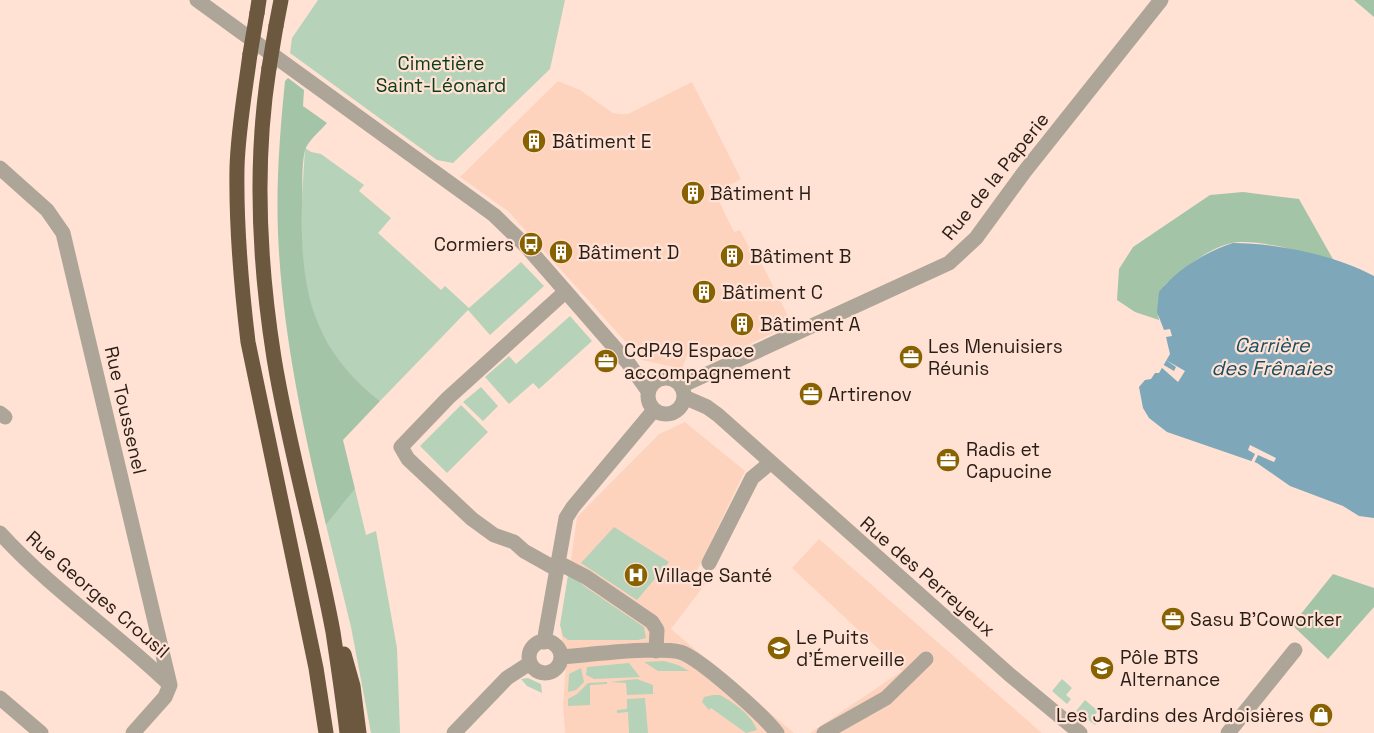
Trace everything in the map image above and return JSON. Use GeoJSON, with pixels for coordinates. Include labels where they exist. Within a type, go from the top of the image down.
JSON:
{"type":"FeatureCollection","features":[{"type":"Feature","properties":{"kind":"highway"},"geometry":{"type":"LineString","coordinates":[[281,0],[262,120],[260,164],[264,280],[274,358],[332,631],[348,733]]}},
{"type":"Feature","properties":{"kind":"highway"},"geometry":{"type":"LineString","coordinates":[[258,6],[250,54],[237,166],[237,231],[242,293],[248,342],[316,668],[326,733]]}},
{"type":"Feature","properties":{"kind":"highway"},"geometry":{"type":"LineString","coordinates":[[315,552],[353,686],[359,733]]}},
{"type":"Feature","properties":{"kind":"street"},"geometry":{"type":"LineString","coordinates":[[197,0],[494,214],[527,247],[628,364],[652,386]]}},
{"type":"Feature","properties":{"kind":"street","name":"Rue de la Paperie"},"geometry":{"type":"LineString","coordinates":[[681,397],[949,264],[976,238],[1025,171],[1161,0]]}},
{"type":"Feature","properties":{"kind":"street","name":"Rue Toussenel"},"geometry":{"type":"LineString","coordinates":[[0,168],[47,210],[63,233],[170,685]]}},
{"type":"Feature","properties":{"kind":"street"},"geometry":{"type":"LineString","coordinates":[[565,292],[448,398],[401,447],[408,459],[472,519],[494,535],[514,542],[524,551],[586,577],[652,622],[657,630],[656,651]]}},
{"type":"Feature","properties":{"kind":"street"},"geometry":{"type":"LineString","coordinates":[[672,379],[681,397],[666,414],[654,410],[649,402],[652,386],[672,379]]}},
{"type":"Feature","properties":{"kind":"street","name":"Rue des Perreyeux"},"geometry":{"type":"LineString","coordinates":[[681,397],[707,407],[1008,673],[1080,733]]}},
{"type":"Feature","properties":{"kind":"street"},"geometry":{"type":"LineString","coordinates":[[544,642],[557,566],[569,512],[654,410]]}},
{"type":"Feature","properties":{"kind":"street"},"geometry":{"type":"LineString","coordinates":[[709,563],[752,478],[770,463]]}},
{"type":"Feature","properties":{"kind":"street","name":"Rue Georges Crousil"},"geometry":{"type":"LineString","coordinates":[[0,533],[26,561],[144,660],[170,685]]}},
{"type":"Feature","properties":{"kind":"street"},"geometry":{"type":"LineString","coordinates":[[544,642],[557,647],[561,657],[557,668],[548,673],[537,671],[530,663],[529,657],[533,647],[544,642]]}},
{"type":"Feature","properties":{"kind":"street"},"geometry":{"type":"LineString","coordinates":[[1228,733],[1295,650]]}},
{"type":"Feature","properties":{"kind":"street"},"geometry":{"type":"LineString","coordinates":[[561,657],[656,651],[682,653],[695,661],[767,721],[777,733]]}},
{"type":"Feature","properties":{"kind":"street"},"geometry":{"type":"LineString","coordinates":[[824,733],[886,698],[926,659]]}},
{"type":"Feature","properties":{"kind":"street"},"geometry":{"type":"LineString","coordinates":[[454,733],[497,686],[512,673],[530,663]]}},
{"type":"Feature","properties":{"kind":"street"},"geometry":{"type":"LineString","coordinates":[[133,733],[165,696],[170,685]]}},
{"type":"Feature","properties":{"kind":"street"},"geometry":{"type":"LineString","coordinates":[[0,698],[41,733]]}},
{"type":"Feature","properties":{"kind":"shaded area"},"geometry":{"type":"Polygon","coordinates":[[[558,81],[580,90],[613,113],[621,114],[628,114],[692,82],[741,179],[715,193],[734,232],[740,230],[757,263],[761,262],[792,324],[710,363],[701,352],[687,355],[682,369],[642,360],[508,211],[460,177],[558,81]]]}},
{"type":"Feature","properties":{"kind":"shaded area","name":"Village Santé"},"geometry":{"type":"Polygon","coordinates":[[[685,422],[745,471],[697,571],[709,579],[671,629],[794,733],[565,733],[563,705],[566,664],[561,632],[577,517],[659,434],[685,422]]]}},
{"type":"Feature","properties":{"kind":"shaded area","name":"Village Santé"},"geometry":{"type":"Polygon","coordinates":[[[819,539],[1042,733],[810,733],[902,671],[792,568],[819,539]]]}},
{"type":"Feature","properties":{"kind":"green space","name":"Cimetière Saint-Léonard"},"geometry":{"type":"Polygon","coordinates":[[[318,0],[565,0],[550,69],[453,163],[437,160],[290,53],[292,38],[318,0]]]}},
{"type":"Feature","properties":{"kind":"green space"},"geometry":{"type":"Polygon","coordinates":[[[1354,0],[1374,0],[1374,17],[1354,0]]]}},
{"type":"Feature","properties":{"kind":"green space"},"geometry":{"type":"Polygon","coordinates":[[[288,78],[304,90],[303,106],[327,123],[312,139],[305,150],[302,178],[304,264],[308,290],[315,315],[325,338],[339,360],[357,381],[380,401],[343,440],[355,489],[326,525],[295,380],[280,270],[278,176],[285,81],[288,78]]]}},
{"type":"Feature","properties":{"kind":"green space"},"geometry":{"type":"Polygon","coordinates":[[[305,148],[311,152],[321,154],[364,185],[359,191],[391,218],[378,233],[441,290],[445,286],[469,308],[521,262],[544,286],[490,335],[468,310],[380,401],[351,375],[329,347],[315,318],[306,287],[302,255],[305,148]]]}},
{"type":"Feature","properties":{"kind":"green space"},"geometry":{"type":"Polygon","coordinates":[[[1243,192],[1299,199],[1334,261],[1269,245],[1242,242],[1232,243],[1204,255],[1165,284],[1160,298],[1159,320],[1135,312],[1117,300],[1119,269],[1133,247],[1210,195],[1243,192]]]}},
{"type":"Feature","properties":{"kind":"green space"},"geometry":{"type":"Polygon","coordinates":[[[570,316],[592,341],[539,389],[533,383],[509,404],[485,377],[509,356],[516,364],[570,316]]]}},
{"type":"Feature","properties":{"kind":"green space"},"geometry":{"type":"Polygon","coordinates":[[[481,387],[498,406],[483,421],[463,402],[481,387]]]}},
{"type":"Feature","properties":{"kind":"green space"},"geometry":{"type":"Polygon","coordinates":[[[461,405],[488,432],[447,473],[420,446],[461,405]]]}},
{"type":"Feature","properties":{"kind":"green space"},"geometry":{"type":"Polygon","coordinates":[[[355,489],[366,535],[376,531],[397,648],[400,733],[371,733],[351,627],[326,525],[355,489]]]}},
{"type":"Feature","properties":{"kind":"green space"},"geometry":{"type":"Polygon","coordinates":[[[614,527],[669,562],[637,600],[581,563],[614,527]]]}},
{"type":"Feature","properties":{"kind":"green space"},"geometry":{"type":"Polygon","coordinates":[[[1333,574],[1374,588],[1374,607],[1328,659],[1292,625],[1333,574]]]}},
{"type":"Feature","properties":{"kind":"green space"},"geometry":{"type":"Polygon","coordinates":[[[568,575],[579,576],[580,582],[584,586],[644,627],[646,638],[638,640],[568,640],[563,636],[560,625],[568,575]]]}},
{"type":"Feature","properties":{"kind":"green space"},"geometry":{"type":"Polygon","coordinates":[[[664,661],[689,671],[658,671],[644,662],[664,661]]]}},
{"type":"Feature","properties":{"kind":"green space"},"geometry":{"type":"Polygon","coordinates":[[[629,663],[640,677],[594,679],[586,675],[587,667],[629,663]]]}},
{"type":"Feature","properties":{"kind":"green space"},"geometry":{"type":"Polygon","coordinates":[[[581,668],[584,682],[576,690],[568,692],[569,674],[581,668]]]}},
{"type":"Feature","properties":{"kind":"green space"},"geometry":{"type":"Polygon","coordinates":[[[528,678],[541,684],[542,693],[527,686],[521,679],[528,678]]]}},
{"type":"Feature","properties":{"kind":"green space"},"geometry":{"type":"Polygon","coordinates":[[[637,679],[653,685],[653,694],[627,695],[626,683],[610,682],[637,679]]]}},
{"type":"Feature","properties":{"kind":"green space"},"geometry":{"type":"Polygon","coordinates":[[[1062,679],[1072,688],[1066,695],[1071,699],[1067,704],[1052,691],[1062,679]]]}},
{"type":"Feature","properties":{"kind":"green space"},"geometry":{"type":"Polygon","coordinates":[[[607,682],[607,684],[590,685],[590,705],[568,706],[568,699],[577,694],[588,683],[607,682]]]}},
{"type":"Feature","properties":{"kind":"green space"},"geometry":{"type":"Polygon","coordinates":[[[720,695],[742,710],[751,719],[757,730],[746,733],[711,708],[709,710],[702,702],[704,697],[720,695]]]}},
{"type":"Feature","properties":{"kind":"green space"},"geometry":{"type":"Polygon","coordinates":[[[645,698],[648,733],[629,733],[628,712],[617,713],[617,710],[627,709],[627,699],[645,698]]]}},
{"type":"Feature","properties":{"kind":"green space"},"geometry":{"type":"Polygon","coordinates":[[[1085,700],[1098,711],[1092,718],[1098,722],[1095,725],[1076,711],[1085,700]]]}},
{"type":"Feature","properties":{"kind":"water","name":"Carrière des Frênaies"},"geometry":{"type":"Polygon","coordinates":[[[1233,243],[1268,245],[1324,256],[1374,276],[1374,518],[1359,516],[1343,506],[1290,486],[1257,463],[1167,432],[1149,418],[1143,408],[1139,387],[1145,380],[1151,379],[1155,373],[1159,373],[1170,354],[1166,337],[1172,336],[1170,329],[1164,330],[1157,312],[1159,292],[1174,276],[1193,262],[1223,246],[1233,243]]]}},
{"type":"Feature","properties":{"kind":"pier"},"geometry":{"type":"Polygon","coordinates":[[[1166,360],[1185,371],[1178,382],[1161,367],[1162,364],[1174,371],[1176,367],[1166,360]]]}},
{"type":"Feature","properties":{"kind":"pier"},"geometry":{"type":"Polygon","coordinates":[[[1250,445],[1276,458],[1274,462],[1258,455],[1254,463],[1251,462],[1255,454],[1248,450],[1250,445]]]}},
{"type":"Feature","properties":{"kind":"place","name":"Bâtiment E"},"geometry":{"type":"Point","coordinates":[534,141]}},
{"type":"Feature","properties":{"kind":"place","name":"Bâtiment H"},"geometry":{"type":"Point","coordinates":[693,193]}},
{"type":"Feature","properties":{"kind":"place","name":"Cormiers"},"geometry":{"type":"Point","coordinates":[531,244]}},
{"type":"Feature","properties":{"kind":"place","name":"Bâtiment D"},"geometry":{"type":"Point","coordinates":[561,252]}},
{"type":"Feature","properties":{"kind":"place","name":"Bâtiment B"},"geometry":{"type":"Point","coordinates":[732,256]}},
{"type":"Feature","properties":{"kind":"place","name":"Bâtiment C"},"geometry":{"type":"Point","coordinates":[704,292]}},
{"type":"Feature","properties":{"kind":"place","name":"Bâtiment A"},"geometry":{"type":"Point","coordinates":[742,324]}},
{"type":"Feature","properties":{"kind":"place","name":"Les Menuisiers Réunis"},"geometry":{"type":"Point","coordinates":[911,357]}},
{"type":"Feature","properties":{"kind":"place","name":"CdP49 Espace accompagnement"},"geometry":{"type":"Point","coordinates":[606,361]}},
{"type":"Feature","properties":{"kind":"place","name":"Artirenov"},"geometry":{"type":"Point","coordinates":[811,394]}},
{"type":"Feature","properties":{"kind":"place","name":"Radis et Capucine"},"geometry":{"type":"Point","coordinates":[948,460]}},
{"type":"Feature","properties":{"kind":"place","name":"Village Santé"},"geometry":{"type":"Point","coordinates":[636,575]}},
{"type":"Feature","properties":{"kind":"place","name":"Sasu B’Coworker"},"geometry":{"type":"Point","coordinates":[1173,619]}},
{"type":"Feature","properties":{"kind":"place","name":"Le Puits d'Émerveille"},"geometry":{"type":"Point","coordinates":[779,648]}},
{"type":"Feature","properties":{"kind":"place","name":"Pôle BTS Alternance"},"geometry":{"type":"Point","coordinates":[1102,668]}},
{"type":"Feature","properties":{"kind":"place","name":"Les Jardins des Ardoisières"},"geometry":{"type":"Point","coordinates":[1321,715]}}]}
